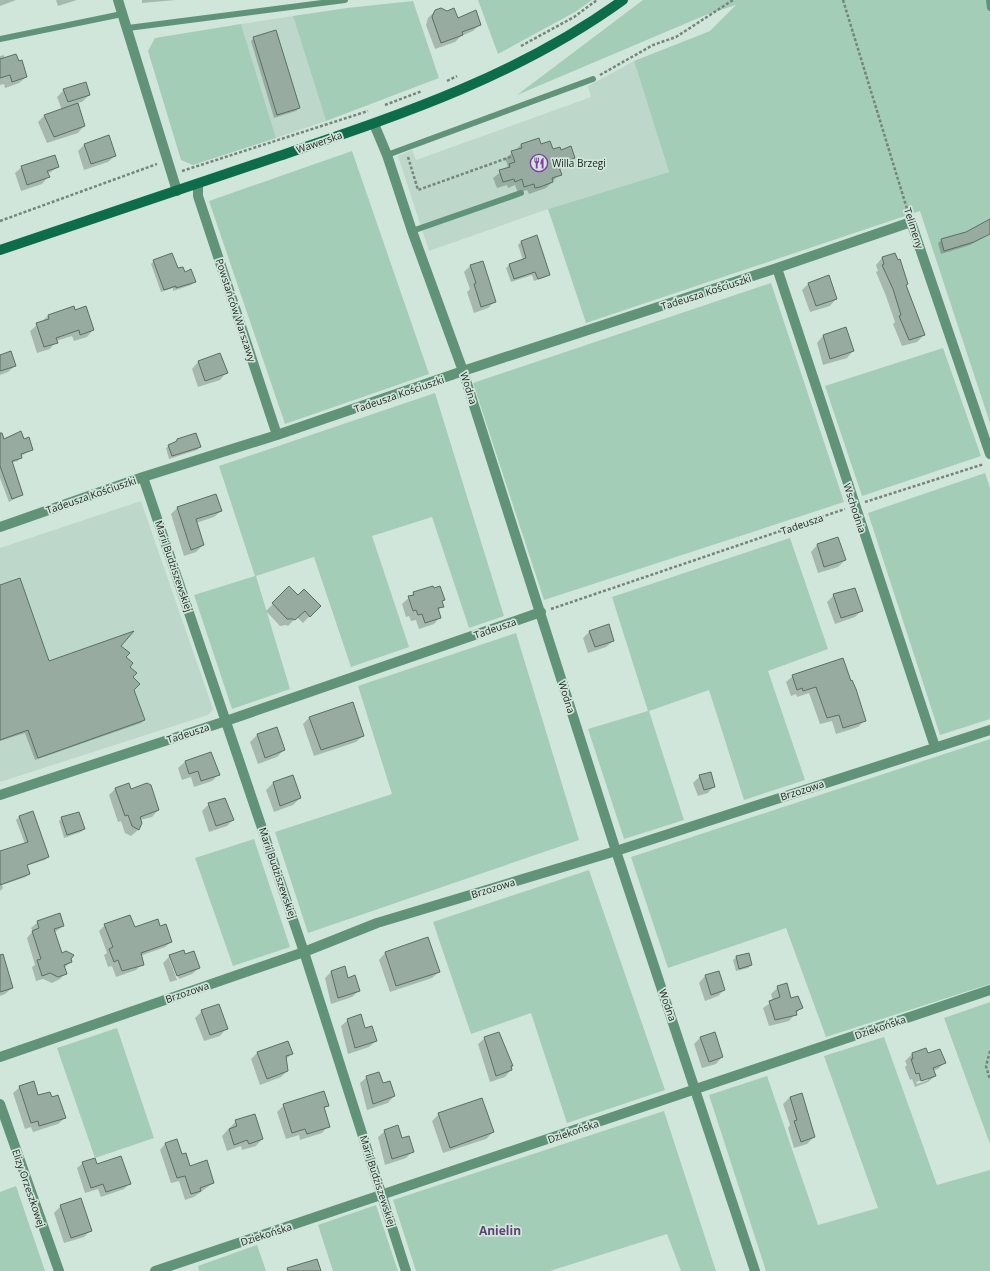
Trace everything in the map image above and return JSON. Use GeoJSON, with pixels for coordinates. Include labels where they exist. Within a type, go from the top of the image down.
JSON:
{"type":"FeatureCollection","features":[{"type":"Feature","properties":{"kind":"main road","name":"Wawerska"},"geometry":{"type":"LineString","coordinates":[[0,250],[198,185],[439,100],[534,56],[582,29],[623,0]]}},
{"type":"Feature","properties":{"kind":"street"},"geometry":{"type":"LineString","coordinates":[[118,0],[128,28],[177,191]]}},
{"type":"Feature","properties":{"kind":"street","name":"Wodna"},"geometry":{"type":"LineString","coordinates":[[374,124],[388,155],[412,231],[464,371],[616,851],[755,1271]]}},
{"type":"Feature","properties":{"kind":"street","name":"Powstańców Warszawy"},"geometry":{"type":"LineString","coordinates":[[198,185],[198,196],[277,435]]}},
{"type":"Feature","properties":{"kind":"street","name":"Tadeusza Kościuszki"},"geometry":{"type":"LineString","coordinates":[[0,527],[143,477],[277,435],[911,222]]}},
{"type":"Feature","properties":{"kind":"street","name":"Telimeny"},"geometry":{"type":"LineString","coordinates":[[911,222],[990,454]]}},
{"type":"Feature","properties":{"kind":"street","name":"Wschodnia"},"geometry":{"type":"LineString","coordinates":[[777,268],[854,506],[935,747]]}},
{"type":"Feature","properties":{"kind":"street","name":"Marii Budziszewskiej"},"geometry":{"type":"LineString","coordinates":[[143,477],[304,952],[406,1271]]}},
{"type":"Feature","properties":{"kind":"street","name":"Tadeusza"},"geometry":{"type":"LineString","coordinates":[[0,794],[226,721],[541,612]]}},
{"type":"Feature","properties":{"kind":"street","name":"Brzozowa"},"geometry":{"type":"LineString","coordinates":[[0,1057],[304,952],[377,923],[616,851],[990,730]]}},
{"type":"Feature","properties":{"kind":"street","name":"Dziekońska"},"geometry":{"type":"LineString","coordinates":[[155,1271],[382,1196],[990,990]]}},
{"type":"Feature","properties":{"kind":"street","name":"Elizy Orzeszkowej"},"geometry":{"type":"LineString","coordinates":[[0,1104],[59,1271]]}},
{"type":"Feature","properties":{"kind":"lane"},"geometry":{"type":"LineString","coordinates":[[128,28],[344,0]]}},
{"type":"Feature","properties":{"kind":"lane"},"geometry":{"type":"LineString","coordinates":[[989,0],[990,8]]}},
{"type":"Feature","properties":{"kind":"lane"},"geometry":{"type":"LineString","coordinates":[[0,39],[122,14]]}},
{"type":"Feature","properties":{"kind":"lane"},"geometry":{"type":"LineString","coordinates":[[388,155],[593,79]]}},
{"type":"Feature","properties":{"kind":"lane"},"geometry":{"type":"LineString","coordinates":[[412,231],[521,193]]}},
{"type":"Feature","properties":{"kind":"path"},"geometry":{"type":"LineString","coordinates":[[515,50],[574,17],[597,0]]}},
{"type":"Feature","properties":{"kind":"path"},"geometry":{"type":"LineString","coordinates":[[593,79],[653,45],[676,37],[733,0]]}},
{"type":"Feature","properties":{"kind":"path","name":"Telimeny"},"geometry":{"type":"LineString","coordinates":[[843,0],[872,88],[911,222]]}},
{"type":"Feature","properties":{"kind":"path"},"geometry":{"type":"LineString","coordinates":[[445,82],[459,76]]}},
{"type":"Feature","properties":{"kind":"path"},"geometry":{"type":"LineString","coordinates":[[378,108],[422,91]]}},
{"type":"Feature","properties":{"kind":"path"},"geometry":{"type":"LineString","coordinates":[[182,171],[371,110]]}},
{"type":"Feature","properties":{"kind":"path"},"geometry":{"type":"LineString","coordinates":[[405,148],[418,190],[513,156]]}},
{"type":"Feature","properties":{"kind":"path"},"geometry":{"type":"LineString","coordinates":[[0,221],[157,164],[159,170]]}},
{"type":"Feature","properties":{"kind":"path","name":"Tadeusza"},"geometry":{"type":"LineString","coordinates":[[541,612],[854,506],[990,462]]}},
{"type":"Feature","properties":{"kind":"path"},"geometry":{"type":"LineString","coordinates":[[990,1051],[986,1066],[990,1080]]}},
{"type":"Feature","properties":{"kind":"shaded area"},"geometry":{"type":"Polygon","coordinates":[[[478,0],[592,0],[575,12],[498,54],[478,0]]]}},
{"type":"Feature","properties":{"kind":"shaded area"},"geometry":{"type":"Polygon","coordinates":[[[643,0],[990,0],[990,423],[920,211],[586,323],[548,209],[669,172],[634,61],[710,31],[736,5],[708,14],[517,95],[643,0]]]}},
{"type":"Feature","properties":{"kind":"shaded area"},"geometry":{"type":"Polygon","coordinates":[[[413,1],[439,78],[326,121],[293,16],[347,8],[413,1]]]}},
{"type":"Feature","properties":{"kind":"shaded area"},"geometry":{"type":"Polygon","coordinates":[[[293,16],[326,121],[276,138],[241,24],[293,16]]]}},
{"type":"Feature","properties":{"kind":"shaded area"},"geometry":{"type":"Polygon","coordinates":[[[241,24],[276,138],[193,165],[181,160],[148,51],[155,38],[241,24]]]}},
{"type":"Feature","properties":{"kind":"shaded area"},"geometry":{"type":"Polygon","coordinates":[[[634,61],[669,172],[548,209],[429,251],[398,156],[412,150],[416,160],[591,97],[588,86],[634,61]]]}},
{"type":"Feature","properties":{"kind":"shaded area"},"geometry":{"type":"Polygon","coordinates":[[[352,151],[429,374],[285,424],[209,201],[352,151]]]}},
{"type":"Feature","properties":{"kind":"shaded area"},"geometry":{"type":"Polygon","coordinates":[[[771,283],[844,502],[544,600],[473,383],[771,283]]]}},
{"type":"Feature","properties":{"kind":"shaded area"},"geometry":{"type":"Polygon","coordinates":[[[943,348],[981,456],[862,496],[825,386],[943,348]]]}},
{"type":"Feature","properties":{"kind":"shaded area"},"geometry":{"type":"Polygon","coordinates":[[[435,393],[504,616],[469,628],[432,517],[372,536],[409,647],[351,667],[314,557],[256,576],[290,689],[232,709],[194,595],[255,576],[219,466],[435,393]]]}},
{"type":"Feature","properties":{"kind":"shaded area"},"geometry":{"type":"Polygon","coordinates":[[[985,473],[990,488],[990,719],[940,735],[868,513],[985,473]]]}},
{"type":"Feature","properties":{"kind":"shaded area"},"geometry":{"type":"Polygon","coordinates":[[[141,501],[213,709],[208,715],[0,782],[0,548],[141,501]]]}},
{"type":"Feature","properties":{"kind":"shaded area"},"geometry":{"type":"Polygon","coordinates":[[[790,538],[828,649],[768,671],[805,780],[744,800],[709,690],[649,711],[684,820],[624,839],[588,729],[648,711],[612,597],[790,538]]]}},
{"type":"Feature","properties":{"kind":"shaded area"},"geometry":{"type":"Polygon","coordinates":[[[516,633],[579,840],[308,933],[275,832],[392,794],[358,686],[516,633]]]}},
{"type":"Feature","properties":{"kind":"shaded area"},"geometry":{"type":"Polygon","coordinates":[[[990,739],[990,984],[826,1037],[786,928],[668,968],[631,857],[990,739]]]}},
{"type":"Feature","properties":{"kind":"shaded area"},"geometry":{"type":"Polygon","coordinates":[[[254,839],[290,947],[233,966],[195,858],[254,839]]]}},
{"type":"Feature","properties":{"kind":"shaded area"},"geometry":{"type":"Polygon","coordinates":[[[589,870],[665,1090],[567,1123],[531,1013],[471,1034],[433,922],[589,870]]]}},
{"type":"Feature","properties":{"kind":"shaded area"},"geometry":{"type":"Polygon","coordinates":[[[990,1002],[990,1144],[944,1018],[990,1002]]]}},
{"type":"Feature","properties":{"kind":"shaded area"},"geometry":{"type":"Polygon","coordinates":[[[117,1028],[154,1138],[95,1158],[57,1048],[117,1028]]]}},
{"type":"Feature","properties":{"kind":"shaded area"},"geometry":{"type":"Polygon","coordinates":[[[884,1037],[937,1185],[990,1170],[990,1271],[766,1271],[709,1095],[767,1076],[818,1225],[878,1208],[824,1056],[884,1037]]]}},
{"type":"Feature","properties":{"kind":"shaded area"},"geometry":{"type":"Polygon","coordinates":[[[664,1111],[716,1271],[681,1271],[667,1234],[550,1271],[416,1271],[393,1200],[664,1111]]]}},
{"type":"Feature","properties":{"kind":"shaded area"},"geometry":{"type":"Polygon","coordinates":[[[16,1186],[45,1271],[0,1271],[0,1192],[16,1186]]]}},
{"type":"Feature","properties":{"kind":"shaded area"},"geometry":{"type":"Polygon","coordinates":[[[376,1205],[398,1271],[333,1271],[318,1225],[376,1205]]]}},
{"type":"Feature","properties":{"kind":"shaded area"},"geometry":{"type":"Polygon","coordinates":[[[257,1245],[266,1271],[199,1271],[198,1266],[257,1245]]]}},
{"type":"Feature","properties":{"kind":"building"},"geometry":{"type":"Polygon","coordinates":[[[441,8],[447,11],[454,8],[458,18],[476,10],[481,25],[462,32],[463,35],[441,43],[432,17],[435,10],[441,8]]]}},
{"type":"Feature","properties":{"kind":"building"},"geometry":{"type":"Polygon","coordinates":[[[276,30],[300,108],[277,115],[253,37],[276,30]]]}},
{"type":"Feature","properties":{"kind":"building"},"geometry":{"type":"Polygon","coordinates":[[[16,54],[19,61],[22,60],[27,77],[12,82],[10,75],[0,78],[0,59],[16,54]]]}},
{"type":"Feature","properties":{"kind":"building"},"geometry":{"type":"Polygon","coordinates":[[[86,82],[90,95],[68,102],[63,89],[86,82]]]}},
{"type":"Feature","properties":{"kind":"building"},"geometry":{"type":"Polygon","coordinates":[[[78,103],[85,126],[54,137],[44,115],[78,103]]]}},
{"type":"Feature","properties":{"kind":"building"},"geometry":{"type":"Polygon","coordinates":[[[109,135],[116,156],[91,164],[84,144],[109,135]]]}},
{"type":"Feature","properties":{"kind":"building","name":"Willa Brzegi"},"geometry":{"type":"Polygon","coordinates":[[[539,138],[541,144],[550,141],[553,149],[560,147],[561,150],[571,146],[575,158],[565,162],[566,165],[559,167],[562,175],[552,178],[553,182],[535,188],[534,184],[524,187],[522,179],[515,182],[514,179],[503,182],[499,170],[510,167],[509,164],[515,162],[511,151],[522,148],[521,144],[539,138]]]}},
{"type":"Feature","properties":{"kind":"building"},"geometry":{"type":"Polygon","coordinates":[[[55,155],[59,167],[47,171],[50,177],[27,185],[21,166],[55,155]]]}},
{"type":"Feature","properties":{"kind":"building"},"geometry":{"type":"Polygon","coordinates":[[[990,219],[990,234],[974,242],[944,251],[941,239],[966,232],[990,219]]]}},
{"type":"Feature","properties":{"kind":"building"},"geometry":{"type":"Polygon","coordinates":[[[537,235],[550,275],[538,279],[535,272],[514,279],[509,264],[526,258],[521,241],[537,235]]]}},
{"type":"Feature","properties":{"kind":"building"},"geometry":{"type":"Polygon","coordinates":[[[172,253],[178,268],[183,267],[185,272],[191,269],[196,282],[164,290],[153,260],[172,253]]]}},
{"type":"Feature","properties":{"kind":"building"},"geometry":{"type":"Polygon","coordinates":[[[895,253],[898,260],[900,259],[908,284],[906,285],[925,335],[909,340],[899,316],[901,315],[893,289],[882,265],[884,264],[882,257],[895,253]]]}},
{"type":"Feature","properties":{"kind":"building"},"geometry":{"type":"Polygon","coordinates":[[[483,261],[496,302],[481,307],[474,284],[476,283],[470,265],[483,261]]]}},
{"type":"Feature","properties":{"kind":"building"},"geometry":{"type":"Polygon","coordinates":[[[829,275],[837,299],[816,306],[808,283],[829,275]]]}},
{"type":"Feature","properties":{"kind":"building"},"geometry":{"type":"Polygon","coordinates":[[[74,306],[75,310],[86,306],[94,330],[80,335],[79,330],[56,338],[58,343],[44,347],[36,323],[49,319],[48,315],[74,306]]]}},
{"type":"Feature","properties":{"kind":"building"},"geometry":{"type":"Polygon","coordinates":[[[846,327],[854,351],[830,359],[823,335],[846,327]]]}},
{"type":"Feature","properties":{"kind":"building"},"geometry":{"type":"Polygon","coordinates":[[[11,351],[16,366],[0,371],[0,355],[11,351]]]}},
{"type":"Feature","properties":{"kind":"building"},"geometry":{"type":"Polygon","coordinates":[[[220,353],[228,373],[205,381],[198,361],[220,353]]]}},
{"type":"Feature","properties":{"kind":"building"},"geometry":{"type":"Polygon","coordinates":[[[21,431],[24,439],[29,437],[33,450],[21,454],[22,458],[12,461],[23,495],[12,499],[0,466],[0,433],[2,433],[4,439],[21,431]]]}},
{"type":"Feature","properties":{"kind":"building"},"geometry":{"type":"Polygon","coordinates":[[[196,433],[201,447],[172,456],[168,445],[177,441],[177,439],[196,433]]]}},
{"type":"Feature","properties":{"kind":"building"},"geometry":{"type":"Polygon","coordinates":[[[216,494],[222,511],[196,519],[204,545],[191,550],[177,507],[216,494]]]}},
{"type":"Feature","properties":{"kind":"building"},"geometry":{"type":"Polygon","coordinates":[[[838,537],[846,560],[824,567],[817,544],[838,537]]]}},
{"type":"Feature","properties":{"kind":"building"},"geometry":{"type":"Polygon","coordinates":[[[20,578],[49,661],[134,631],[121,646],[130,653],[126,657],[133,663],[130,667],[137,673],[133,677],[140,684],[134,690],[145,720],[38,758],[28,730],[0,740],[0,585],[20,578]]]}},
{"type":"Feature","properties":{"kind":"building"},"geometry":{"type":"Polygon","coordinates":[[[289,586],[298,595],[304,589],[321,606],[310,617],[305,611],[295,620],[287,619],[272,603],[289,586]]]}},
{"type":"Feature","properties":{"kind":"building"},"geometry":{"type":"Polygon","coordinates":[[[433,586],[434,588],[440,586],[445,600],[442,601],[444,607],[438,608],[441,618],[425,623],[422,614],[418,615],[416,610],[413,611],[408,596],[414,595],[413,592],[433,586]]]}},
{"type":"Feature","properties":{"kind":"building"},"geometry":{"type":"Polygon","coordinates":[[[855,588],[863,611],[841,618],[833,594],[855,588]]]}},
{"type":"Feature","properties":{"kind":"building"},"geometry":{"type":"Polygon","coordinates":[[[609,624],[614,641],[595,647],[589,631],[609,624]]]}},
{"type":"Feature","properties":{"kind":"building"},"geometry":{"type":"Polygon","coordinates":[[[843,658],[851,681],[852,680],[856,689],[866,721],[843,728],[839,715],[827,718],[816,687],[803,691],[802,688],[797,690],[792,675],[843,658]]]}},
{"type":"Feature","properties":{"kind":"building"},"geometry":{"type":"Polygon","coordinates":[[[353,702],[364,736],[321,750],[309,717],[353,702]]]}},
{"type":"Feature","properties":{"kind":"building"},"geometry":{"type":"Polygon","coordinates":[[[277,727],[285,750],[265,758],[257,734],[277,727]]]}},
{"type":"Feature","properties":{"kind":"building"},"geometry":{"type":"Polygon","coordinates":[[[211,752],[220,775],[201,781],[198,771],[189,774],[185,761],[211,752]]]}},
{"type":"Feature","properties":{"kind":"building"},"geometry":{"type":"Polygon","coordinates":[[[711,772],[715,787],[704,790],[699,775],[711,772]]]}},
{"type":"Feature","properties":{"kind":"building"},"geometry":{"type":"Polygon","coordinates":[[[293,775],[301,798],[280,806],[273,782],[293,775]]]}},
{"type":"Feature","properties":{"kind":"building"},"geometry":{"type":"Polygon","coordinates":[[[129,783],[131,789],[147,783],[151,785],[159,810],[140,817],[142,823],[139,830],[132,826],[128,815],[125,816],[115,788],[129,783]]]}},
{"type":"Feature","properties":{"kind":"building"},"geometry":{"type":"Polygon","coordinates":[[[225,798],[234,820],[216,826],[208,803],[225,798]]]}},
{"type":"Feature","properties":{"kind":"building"},"geometry":{"type":"Polygon","coordinates":[[[33,811],[49,857],[27,865],[30,874],[0,885],[0,851],[28,842],[19,816],[33,811]]]}},
{"type":"Feature","properties":{"kind":"building"},"geometry":{"type":"Polygon","coordinates":[[[79,812],[85,829],[67,835],[61,817],[79,812]]]}},
{"type":"Feature","properties":{"kind":"building"},"geometry":{"type":"Polygon","coordinates":[[[60,913],[64,926],[54,929],[62,953],[66,951],[74,955],[71,959],[72,962],[64,965],[67,974],[58,977],[50,973],[42,976],[37,960],[41,959],[32,931],[39,928],[37,921],[60,913]]]}},
{"type":"Feature","properties":{"kind":"building"},"geometry":{"type":"Polygon","coordinates":[[[130,915],[135,927],[158,919],[160,926],[166,924],[172,942],[141,953],[144,965],[122,971],[118,960],[114,962],[109,949],[113,947],[104,924],[130,915]]]}},
{"type":"Feature","properties":{"kind":"building"},"geometry":{"type":"Polygon","coordinates":[[[428,937],[440,972],[396,986],[385,952],[428,937]]]}},
{"type":"Feature","properties":{"kind":"building"},"geometry":{"type":"Polygon","coordinates":[[[184,950],[185,954],[194,951],[200,968],[177,976],[169,955],[184,950]]]}},
{"type":"Feature","properties":{"kind":"building"},"geometry":{"type":"Polygon","coordinates":[[[749,953],[752,965],[739,969],[736,956],[749,953]]]}},
{"type":"Feature","properties":{"kind":"building"},"geometry":{"type":"Polygon","coordinates":[[[3,954],[13,988],[0,992],[0,955],[3,954]]]}},
{"type":"Feature","properties":{"kind":"building"},"geometry":{"type":"Polygon","coordinates":[[[345,966],[348,978],[355,975],[360,991],[338,998],[331,971],[345,966]]]}},
{"type":"Feature","properties":{"kind":"building"},"geometry":{"type":"Polygon","coordinates":[[[719,971],[725,990],[711,995],[705,975],[719,971]]]}},
{"type":"Feature","properties":{"kind":"building"},"geometry":{"type":"Polygon","coordinates":[[[787,983],[791,998],[798,996],[803,1008],[796,1011],[797,1015],[775,1020],[769,1001],[780,997],[777,986],[787,983]]]}},
{"type":"Feature","properties":{"kind":"building"},"geometry":{"type":"Polygon","coordinates":[[[219,1004],[228,1029],[210,1035],[201,1010],[219,1004]]]}},
{"type":"Feature","properties":{"kind":"building"},"geometry":{"type":"Polygon","coordinates":[[[361,1014],[365,1028],[372,1026],[377,1041],[355,1048],[347,1019],[361,1014]]]}},
{"type":"Feature","properties":{"kind":"building"},"geometry":{"type":"Polygon","coordinates":[[[499,1032],[513,1066],[511,1066],[512,1070],[496,1076],[484,1037],[499,1032]]]}},
{"type":"Feature","properties":{"kind":"building"},"geometry":{"type":"Polygon","coordinates":[[[715,1032],[723,1057],[709,1062],[700,1037],[715,1032]]]}},
{"type":"Feature","properties":{"kind":"building"},"geometry":{"type":"Polygon","coordinates":[[[288,1041],[293,1054],[286,1056],[288,1071],[267,1079],[257,1052],[288,1041]]]}},
{"type":"Feature","properties":{"kind":"building"},"geometry":{"type":"Polygon","coordinates":[[[926,1048],[928,1053],[940,1049],[946,1063],[933,1068],[936,1076],[921,1081],[919,1073],[916,1074],[911,1059],[913,1059],[912,1053],[926,1048]]]}},
{"type":"Feature","properties":{"kind":"building"},"geometry":{"type":"Polygon","coordinates":[[[379,1072],[383,1083],[390,1081],[395,1096],[373,1104],[366,1076],[379,1072]]]}},
{"type":"Feature","properties":{"kind":"building"},"geometry":{"type":"Polygon","coordinates":[[[34,1081],[38,1095],[50,1092],[52,1097],[58,1095],[66,1118],[39,1126],[38,1121],[31,1123],[19,1086],[34,1081]]]}},
{"type":"Feature","properties":{"kind":"building"},"geometry":{"type":"Polygon","coordinates":[[[324,1091],[329,1106],[324,1107],[330,1127],[307,1134],[305,1129],[292,1133],[283,1104],[324,1091]]]}},
{"type":"Feature","properties":{"kind":"building"},"geometry":{"type":"Polygon","coordinates":[[[802,1093],[815,1137],[801,1142],[794,1121],[797,1120],[790,1097],[802,1093]]]}},
{"type":"Feature","properties":{"kind":"building"},"geometry":{"type":"Polygon","coordinates":[[[482,1098],[494,1132],[450,1148],[438,1113],[482,1098]]]}},
{"type":"Feature","properties":{"kind":"building"},"geometry":{"type":"Polygon","coordinates":[[[255,1114],[263,1139],[249,1144],[247,1140],[234,1145],[229,1129],[237,1126],[235,1120],[255,1114]]]}},
{"type":"Feature","properties":{"kind":"building"},"geometry":{"type":"Polygon","coordinates":[[[398,1125],[402,1138],[409,1136],[414,1152],[392,1159],[384,1130],[398,1125]]]}},
{"type":"Feature","properties":{"kind":"building"},"geometry":{"type":"Polygon","coordinates":[[[177,1139],[182,1154],[186,1153],[190,1166],[207,1160],[214,1183],[200,1188],[201,1191],[191,1194],[185,1176],[177,1178],[165,1143],[177,1139]]]}},
{"type":"Feature","properties":{"kind":"building"},"geometry":{"type":"Polygon","coordinates":[[[121,1156],[131,1184],[106,1192],[103,1184],[91,1188],[82,1162],[95,1158],[97,1164],[121,1156]]]}},
{"type":"Feature","properties":{"kind":"building"},"geometry":{"type":"Polygon","coordinates":[[[81,1198],[92,1231],[71,1238],[60,1205],[81,1198]]]}},
{"type":"Feature","properties":{"kind":"building"},"geometry":{"type":"Polygon","coordinates":[[[317,1259],[321,1271],[288,1271],[287,1268],[317,1259]]]}},
{"type":"Feature","properties":{"kind":"place","name":"Willa Brzegi"},"geometry":{"type":"Point","coordinates":[539,163]}},
{"type":"Feature","properties":{"kind":"district","name":"Anielin"},"geometry":{"type":"Point","coordinates":[500,1230]}}]}
